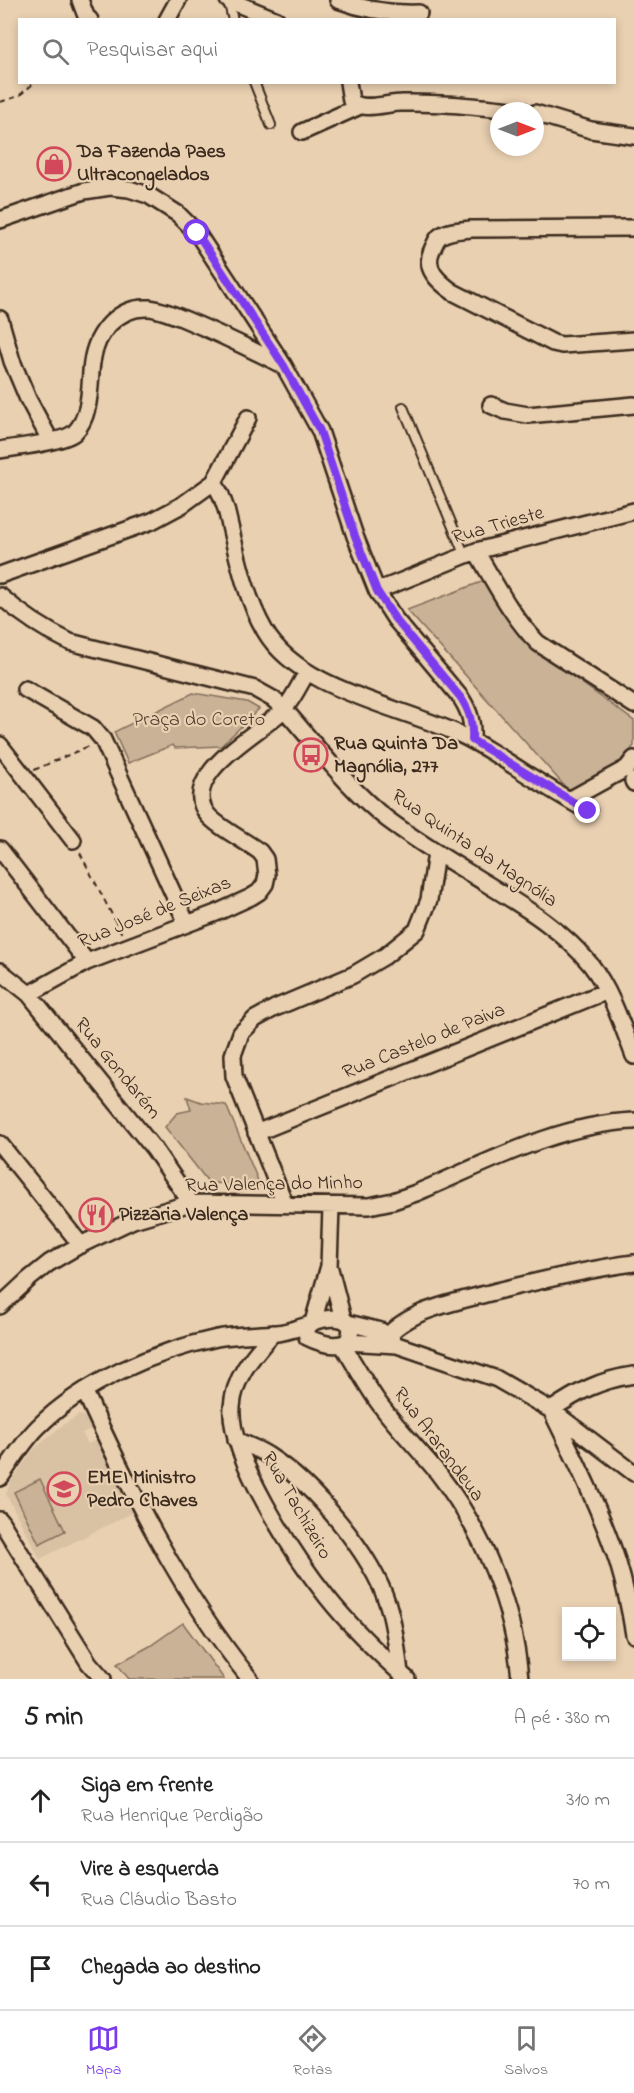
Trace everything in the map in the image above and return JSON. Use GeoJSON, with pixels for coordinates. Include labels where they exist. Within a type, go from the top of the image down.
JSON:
{"type":"FeatureCollection","features":[{"type":"Feature","properties":{"kind":"street"},"geometry":{"type":"LineString","coordinates":[[80,0],[88,18]]}},
{"type":"Feature","properties":{"kind":"street"},"geometry":{"type":"LineString","coordinates":[[168,18],[178,0]]}},
{"type":"Feature","properties":{"kind":"street"},"geometry":{"type":"LineString","coordinates":[[228,0],[272,18]]}},
{"type":"Feature","properties":{"kind":"street"},"geometry":{"type":"LineString","coordinates":[[338,0],[386,13],[419,13]]}},
{"type":"Feature","properties":{"kind":"street"},"geometry":{"type":"LineString","coordinates":[[348,84],[351,101],[360,106]]}},
{"type":"Feature","properties":{"kind":"street"},"geometry":{"type":"LineString","coordinates":[[302,132],[360,106],[400,103],[490,108]]}},
{"type":"Feature","properties":{"kind":"street"},"geometry":{"type":"LineString","coordinates":[[544,116],[591,130],[634,136]]}},
{"type":"Feature","properties":{"kind":"street"},"geometry":{"type":"LineString","coordinates":[[0,220],[84,191],[110,187],[129,189],[148,195],[177,214],[197,233],[284,366],[320,431],[355,536],[377,591],[395,619],[461,698],[471,718],[472,740]]}},
{"type":"Feature","properties":{"kind":"street"},"geometry":{"type":"LineString","coordinates":[[634,228],[471,229],[449,232],[438,237],[430,254],[430,269],[438,282],[554,343],[562,345],[634,340]]}},
{"type":"Feature","properties":{"kind":"street"},"geometry":{"type":"LineString","coordinates":[[0,450],[63,439],[75,433],[83,421],[87,407],[92,358],[99,337],[110,323],[128,310],[150,308],[174,315],[213,331],[284,366]]}},
{"type":"Feature","properties":{"kind":"street"},"geometry":{"type":"LineString","coordinates":[[0,319],[12,361],[28,399],[50,441]]}},
{"type":"Feature","properties":{"kind":"street"},"geometry":{"type":"LineString","coordinates":[[491,405],[505,411],[528,415],[634,405]]}},
{"type":"Feature","properties":{"kind":"street"},"geometry":{"type":"LineString","coordinates":[[0,575],[152,521],[182,505],[214,482],[248,418]]}},
{"type":"Feature","properties":{"kind":"street"},"geometry":{"type":"LineString","coordinates":[[214,482],[224,502],[254,608],[266,632],[284,654],[307,672],[352,693],[417,716],[472,740],[588,811]]}},
{"type":"Feature","properties":{"kind":"street","name":"Rua Trieste"},"geometry":{"type":"LineString","coordinates":[[377,591],[470,554],[634,511]]}},
{"type":"Feature","properties":{"kind":"street"},"geometry":{"type":"LineString","coordinates":[[470,554],[526,631],[538,643],[634,705]]}},
{"type":"Feature","properties":{"kind":"street","name":"Rua Quinta da Magnólia"},"geometry":{"type":"LineString","coordinates":[[0,596],[44,630],[70,642],[255,689],[273,699],[285,709],[366,800],[386,818],[436,853],[536,914],[558,932],[591,965],[607,991],[634,1056]]}},
{"type":"Feature","properties":{"kind":"street","name":"Rua José de Seixas"},"geometry":{"type":"LineString","coordinates":[[29,994],[87,962],[187,924],[259,892],[265,884],[267,867],[260,852],[211,818],[203,805],[201,794],[204,781],[215,766],[250,735],[285,709],[307,672]]}},
{"type":"Feature","properties":{"kind":"street"},"geometry":{"type":"LineString","coordinates":[[25,689],[93,728],[103,740],[187,924]]}},
{"type":"Feature","properties":{"kind":"street"},"geometry":{"type":"LineString","coordinates":[[0,744],[73,840]]}},
{"type":"Feature","properties":{"kind":"street"},"geometry":{"type":"LineString","coordinates":[[568,800],[627,768],[634,759]]}},
{"type":"Feature","properties":{"kind":"street"},"geometry":{"type":"LineString","coordinates":[[0,849],[87,962]]}},
{"type":"Feature","properties":{"kind":"street"},"geometry":{"type":"LineString","coordinates":[[285,1204],[234,1076],[233,1055],[241,1033],[255,1019],[275,1008],[352,975],[386,956],[417,930],[429,900],[436,853]]}},
{"type":"Feature","properties":{"kind":"street","name":"Rua Gondarém"},"geometry":{"type":"LineString","coordinates":[[0,971],[29,994],[154,1149],[191,1203]]}},
{"type":"Feature","properties":{"kind":"street","name":"Rua Castelo de Paiva"},"geometry":{"type":"LineString","coordinates":[[256,1133],[607,991]]}},
{"type":"Feature","properties":{"kind":"street","name":"Rua Valença do Minho"},"geometry":{"type":"LineString","coordinates":[[0,1306],[49,1263],[81,1245],[133,1220],[191,1203],[369,1206],[416,1193],[550,1137],[590,1126],[634,1121]]}},
{"type":"Feature","properties":{"kind":"street"},"geometry":{"type":"LineString","coordinates":[[2,1150],[81,1245]]}},
{"type":"Feature","properties":{"kind":"street"},"geometry":{"type":"LineString","coordinates":[[309,1328],[329,1266],[331,1207]]}},
{"type":"Feature","properties":{"kind":"street"},"geometry":{"type":"LineString","coordinates":[[389,1341],[394,1329],[421,1313],[459,1301],[609,1266],[634,1263]]}},
{"type":"Feature","properties":{"kind":"street"},"geometry":{"type":"LineString","coordinates":[[329,1266],[350,1333],[344,1343]]}},
{"type":"Feature","properties":{"kind":"street"},"geometry":{"type":"LineString","coordinates":[[0,1479],[37,1428],[51,1416],[85,1392],[144,1359],[177,1348],[220,1338],[309,1328],[327,1319],[373,1328],[389,1341],[497,1379],[551,1410],[634,1473]]}},
{"type":"Feature","properties":{"kind":"street"},"geometry":{"type":"LineString","coordinates":[[309,1328],[322,1343],[389,1341]]}},
{"type":"Feature","properties":{"kind":"street","name":"Rua Tachizeiro"},"geometry":{"type":"LineString","coordinates":[[276,1333],[247,1365],[238,1381],[231,1407],[236,1440],[256,1487],[278,1525],[327,1597],[381,1656],[403,1676]]}},
{"type":"Feature","properties":{"kind":"street","name":"Rua Ararandeua"},"geometry":{"type":"LineString","coordinates":[[344,1343],[377,1400],[440,1475],[474,1529],[495,1573],[508,1615],[519,1662],[520,1679]]}},
{"type":"Feature","properties":{"kind":"street"},"geometry":{"type":"LineString","coordinates":[[551,1410],[578,1392],[599,1382],[634,1376]]}},
{"type":"Feature","properties":{"kind":"street"},"geometry":{"type":"LineString","coordinates":[[85,1392],[165,1554],[223,1646],[250,1679]]}},
{"type":"Feature","properties":{"kind":"street"},"geometry":{"type":"LineString","coordinates":[[551,1410],[580,1471],[617,1562],[628,1599],[634,1635]]}},
{"type":"Feature","properties":{"kind":"street"},"geometry":{"type":"LineString","coordinates":[[236,1440],[268,1455],[317,1495],[367,1562],[387,1602],[403,1676]]}},
{"type":"Feature","properties":{"kind":"street"},"geometry":{"type":"LineString","coordinates":[[0,1520],[89,1663],[103,1679]]}},
{"type":"Feature","properties":{"kind":"street"},"geometry":{"type":"LineString","coordinates":[[89,1663],[90,1679]]}},
{"type":"Feature","properties":{"kind":"lane"},"geometry":{"type":"LineString","coordinates":[[228,0],[232,18]]}},
{"type":"Feature","properties":{"kind":"lane"},"geometry":{"type":"LineString","coordinates":[[255,84],[271,125]]}},
{"type":"Feature","properties":{"kind":"lane"},"geometry":{"type":"LineString","coordinates":[[403,407],[470,554]]}},
{"type":"Feature","properties":{"kind":"path"},"geometry":{"type":"LineString","coordinates":[[0,102],[19,96],[32,84]]}},
{"type":"Feature","properties":{"kind":"path"},"geometry":{"type":"LineString","coordinates":[[23,773],[103,740]]}},
{"type":"Feature","properties":{"kind":"path"},"geometry":{"type":"LineString","coordinates":[[73,840],[128,946]]}},
{"type":"Feature","properties":{"kind":"shaded area","name":"EMEI Ministro Pedro Chaves"},"geometry":{"type":"Polygon","coordinates":[[[79,1415],[85,1417],[92,1429],[82,1433],[88,1444],[97,1440],[132,1513],[40,1559],[6,1494],[10,1483],[33,1450],[60,1427],[79,1415]]]}},
{"type":"Feature","properties":{"kind":"green space"},"geometry":{"type":"Polygon","coordinates":[[[484,581],[521,639],[634,721],[634,746],[619,763],[569,791],[407,610],[484,581]]]}},
{"type":"Feature","properties":{"kind":"green space","name":"Praça do Coreto"},"geometry":{"type":"Polygon","coordinates":[[[193,693],[247,702],[259,709],[221,746],[175,748],[173,745],[128,763],[114,732],[193,693]]]}},
{"type":"Feature","properties":{"kind":"green space"},"geometry":{"type":"Polygon","coordinates":[[[187,1097],[201,1102],[226,1105],[260,1185],[209,1183],[165,1127],[177,1113],[191,1110],[187,1097]]]}},
{"type":"Feature","properties":{"kind":"green space"},"geometry":{"type":"Polygon","coordinates":[[[40,1479],[65,1531],[39,1544],[14,1492],[40,1479]]]}},
{"type":"Feature","properties":{"kind":"green space"},"geometry":{"type":"Polygon","coordinates":[[[183,1623],[224,1679],[129,1679],[117,1664],[150,1646],[183,1623]]]}},
{"type":"Feature","properties":{"kind":"place","name":"Da Fazenda Paes Ultracongelados"},"geometry":{"type":"Point","coordinates":[54,164]}},
{"type":"Feature","properties":{"kind":"place","name":"Rua Quinta Da Magnólia, 277"},"geometry":{"type":"Point","coordinates":[311,755]}},
{"type":"Feature","properties":{"kind":"place","name":"Pizzaria Valença"},"geometry":{"type":"Point","coordinates":[96,1215]}},
{"type":"Feature","properties":{"kind":"place","name":"EMEI Ministro Pedro Chaves"},"geometry":{"type":"Point","coordinates":[64,1489]}},
{"type":"Feature","properties":{"kind":"route"},"geometry":{"type":"LineString","coordinates":[[197,233],[284,366],[320,431],[355,536],[377,591],[395,619],[461,698],[469,711],[473,725],[472,740],[588,811]]}}]}
